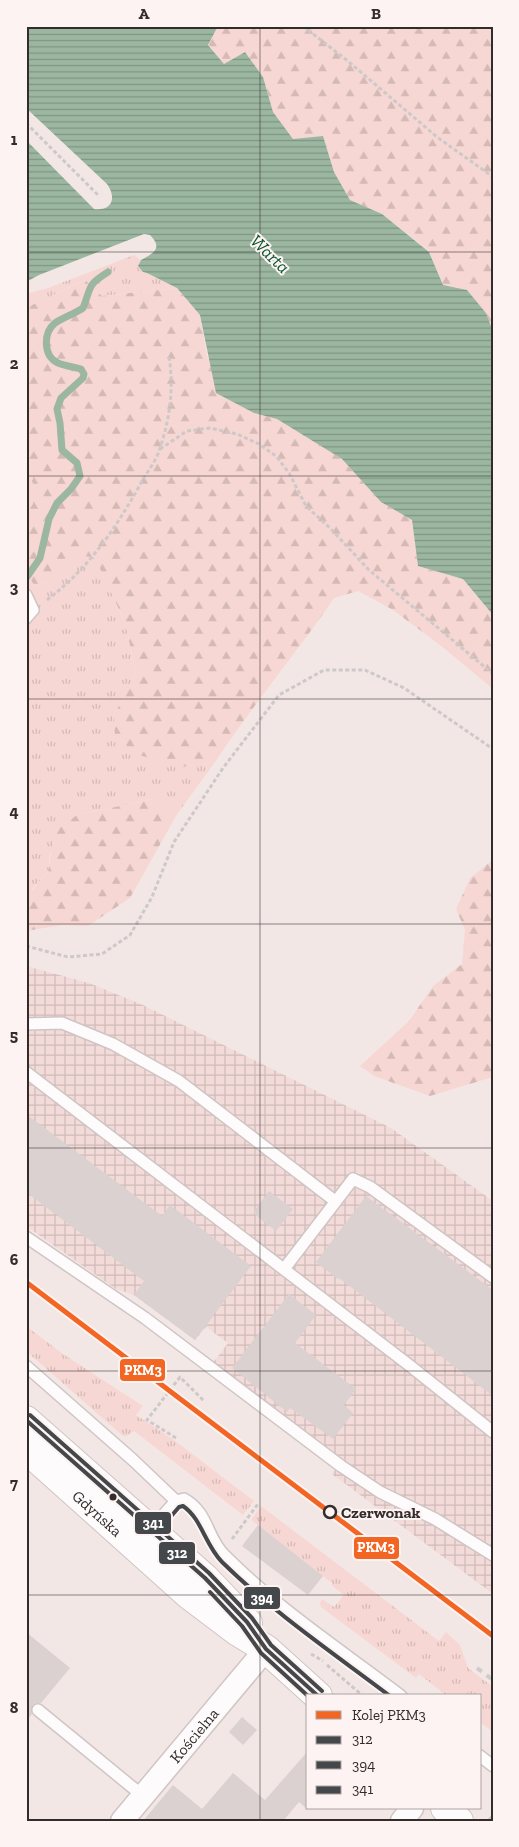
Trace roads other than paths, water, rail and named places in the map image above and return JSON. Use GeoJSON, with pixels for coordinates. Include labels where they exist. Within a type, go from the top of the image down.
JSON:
{"type":"FeatureCollection","features":[{"type":"Feature","properties":{"kind":"main road","name":"Gdyńska"},"geometry":{"type":"LineString","coordinates":[[26,1420],[138,1534]]}},
{"type":"Feature","properties":{"kind":"main road","name":"Gdyńska"},"geometry":{"type":"LineString","coordinates":[[26,1449],[138,1534],[205,1578],[247,1622],[266,1649],[316,1694]]}},
{"type":"Feature","properties":{"kind":"main road"},"geometry":{"type":"LineString","coordinates":[[447,1810],[459,1821]]}},
{"type":"Feature","properties":{"kind":"street","name":"Kościelna"},"geometry":{"type":"LineString","coordinates":[[122,1821],[266,1649]]}},
{"type":"Feature","properties":{"kind":"street"},"geometry":{"type":"LineString","coordinates":[[402,1821],[410,1810]]}},
{"type":"Feature","properties":{"kind":"lane"},"geometry":{"type":"LineString","coordinates":[[26,595],[30,614]]}},
{"type":"Feature","properties":{"kind":"lane"},"geometry":{"type":"LineString","coordinates":[[26,1024],[62,1023],[113,1044],[178,1081],[336,1202]]}},
{"type":"Feature","properties":{"kind":"lane"},"geometry":{"type":"LineString","coordinates":[[26,1072],[493,1432]]}},
{"type":"Feature","properties":{"kind":"lane"},"geometry":{"type":"LineString","coordinates":[[284,1269],[353,1178],[370,1187],[493,1277]]}},
{"type":"Feature","properties":{"kind":"lane"},"geometry":{"type":"LineString","coordinates":[[26,1237],[145,1318],[341,1466],[380,1492],[435,1519],[493,1555]]}},
{"type":"Feature","properties":{"kind":"lane"},"geometry":{"type":"LineString","coordinates":[[26,1366],[133,1460],[176,1501]]}},
{"type":"Feature","properties":{"kind":"lane"},"geometry":{"type":"LineString","coordinates":[[138,1534],[176,1501],[184,1499],[194,1504],[203,1516],[209,1534],[223,1555],[275,1601],[398,1694]]}},
{"type":"Feature","properties":{"kind":"lane"},"geometry":{"type":"LineString","coordinates":[[38,1710],[143,1796]]}},
{"type":"Feature","properties":{"kind":"lane"},"geometry":{"type":"LineString","coordinates":[[482,1758],[493,1766]]}},
{"type":"Feature","properties":{"kind":"water","name":"Warta"},"geometry":{"type":"Polygon","coordinates":[[[26,26],[218,26],[208,45],[224,64],[245,52],[263,77],[273,112],[293,139],[323,136],[334,172],[350,200],[382,214],[429,252],[443,285],[467,290],[486,313],[491,326],[493,326],[493,615],[463,579],[418,566],[412,520],[381,502],[342,459],[277,419],[254,413],[216,393],[200,315],[177,288],[143,272],[138,266],[141,260],[155,250],[156,244],[150,235],[144,234],[39,275],[26,282],[26,140],[94,209],[109,206],[112,194],[107,184],[26,108],[26,26]]]}},
{"type":"Feature","properties":{"kind":"waterway"},"geometry":{"type":"LineString","coordinates":[[27,577],[40,558],[49,519],[57,503],[71,489],[80,476],[77,463],[62,450],[57,409],[61,398],[83,378],[84,374],[81,369],[53,360],[47,350],[48,332],[55,323],[83,308],[93,284],[108,272]]}},
{"type":"Feature","properties":{"kind":"railway"},"geometry":{"type":"LineString","coordinates":[[477,1668],[493,1680]]}},
{"type":"Feature","properties":{"kind":"rail line","name":"PKM3"},"geometry":{"type":"LineString","coordinates":[[26,1282],[493,1636]]}},
{"type":"Feature","properties":{"kind":"place","name":"Czerwonak"},"geometry":{"type":"Point","coordinates":[330,1512]}}]}
